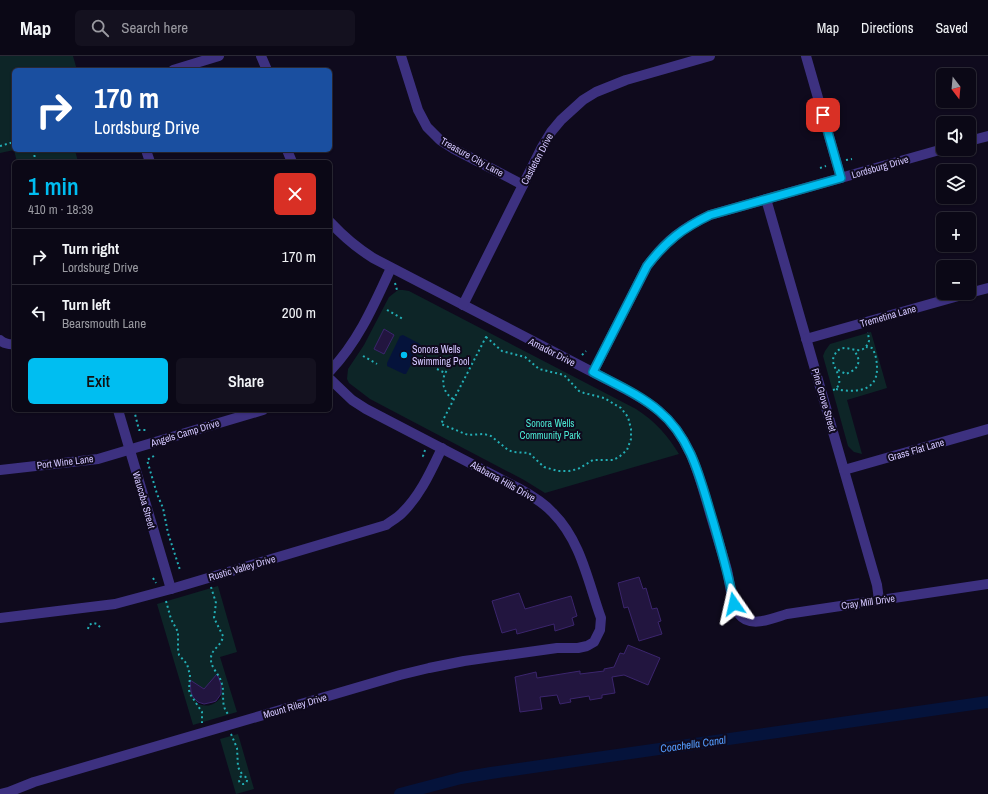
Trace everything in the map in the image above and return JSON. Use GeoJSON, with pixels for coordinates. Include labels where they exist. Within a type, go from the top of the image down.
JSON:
{"type":"FeatureCollection","features":[{"type":"Feature","properties":{"kind":"street"},"geometry":{"type":"LineString","coordinates":[[180,68],[219,56]]}},
{"type":"Feature","properties":{"kind":"street"},"geometry":{"type":"LineString","coordinates":[[261,56],[266,68]]}},
{"type":"Feature","properties":{"kind":"street","name":"Treasure City Lane"},"geometry":{"type":"LineString","coordinates":[[401,56],[418,110],[427,127],[440,140],[454,149],[523,185]]}},
{"type":"Feature","properties":{"kind":"street","name":"Castleton Drive"},"geometry":{"type":"LineString","coordinates":[[463,305],[542,147],[551,132],[570,110],[583,100],[608,86],[710,56]]}},
{"type":"Feature","properties":{"kind":"street"},"geometry":{"type":"LineString","coordinates":[[806,56],[841,178]]}},
{"type":"Feature","properties":{"kind":"street"},"geometry":{"type":"LineString","coordinates":[[976,139],[988,136]]}},
{"type":"Feature","properties":{"kind":"street","name":"Lordsburg Drive"},"geometry":{"type":"LineString","coordinates":[[593,372],[647,266],[659,250],[673,237],[692,224],[710,215],[936,151]]}},
{"type":"Feature","properties":{"kind":"street","name":"Pine Grove Street"},"geometry":{"type":"LineString","coordinates":[[766,200],[877,585],[879,600]]}},
{"type":"Feature","properties":{"kind":"street","name":"Amador Drive"},"geometry":{"type":"LineString","coordinates":[[332,224],[357,248],[392,268],[642,399],[654,407],[672,424],[683,439],[698,472],[730,579],[734,604],[739,614],[748,621]]}},
{"type":"Feature","properties":{"kind":"street"},"geometry":{"type":"LineString","coordinates":[[332,369],[351,347],[392,268]]}},
{"type":"Feature","properties":{"kind":"street","name":"Tremetina Lane"},"geometry":{"type":"LineString","coordinates":[[976,291],[988,288]]}},
{"type":"Feature","properties":{"kind":"street","name":"Tremetina Lane"},"geometry":{"type":"LineString","coordinates":[[806,339],[944,300]]}},
{"type":"Feature","properties":{"kind":"street"},"geometry":{"type":"LineString","coordinates":[[1,341],[12,345]]}},
{"type":"Feature","properties":{"kind":"street","name":"Alabama Hills Drive"},"geometry":{"type":"LineString","coordinates":[[332,381],[352,400],[366,409],[535,497],[553,512],[576,545],[601,618],[600,630],[594,642]]}},
{"type":"Feature","properties":{"kind":"street","name":"Waucoba Street"},"geometry":{"type":"LineString","coordinates":[[119,412],[170,589]]}},
{"type":"Feature","properties":{"kind":"street","name":"Angels Camp Drive"},"geometry":{"type":"LineString","coordinates":[[130,450],[256,412]]}},
{"type":"Feature","properties":{"kind":"street","name":"Grass Flat Lane"},"geometry":{"type":"LineString","coordinates":[[844,470],[988,429]]}},
{"type":"Feature","properties":{"kind":"street","name":"Rustic Valley Drive"},"geometry":{"type":"LineString","coordinates":[[0,618],[114,604],[170,589],[386,525],[401,514],[413,501],[442,448]]}},
{"type":"Feature","properties":{"kind":"street","name":"Port Wine Lane"},"geometry":{"type":"LineString","coordinates":[[0,470],[90,460],[130,450]]}},
{"type":"Feature","properties":{"kind":"street","name":"Cray Mill Drive"},"geometry":{"type":"LineString","coordinates":[[748,621],[755,622],[787,614],[988,584]]}},
{"type":"Feature","properties":{"kind":"street","name":"Mount Riley Drive"},"geometry":{"type":"LineString","coordinates":[[0,794],[34,782],[400,675],[464,661],[557,648],[582,647],[594,642]]}},
{"type":"Feature","properties":{"kind":"path"},"geometry":{"type":"LineString","coordinates":[[0,146],[12,143]]}},
{"type":"Feature","properties":{"kind":"path"},"geometry":{"type":"LineString","coordinates":[[386,310],[403,319]]}},
{"type":"Feature","properties":{"kind":"path"},"geometry":{"type":"LineString","coordinates":[[832,391],[836,389],[840,383],[837,370],[833,362],[836,352],[844,348],[861,350],[866,346],[869,340],[868,332]]}},
{"type":"Feature","properties":{"kind":"path"},"geometry":{"type":"LineString","coordinates":[[486,337],[502,351],[525,358],[538,370],[564,375],[584,393],[604,398],[616,404],[625,413],[631,429],[631,439],[627,450],[613,460],[593,460],[582,467],[572,470],[563,471],[548,469],[532,455],[508,450],[496,438],[484,434],[471,436],[441,424],[454,399],[486,337]]}},
{"type":"Feature","properties":{"kind":"path"},"geometry":{"type":"LineString","coordinates":[[836,389],[851,391],[861,390],[870,386],[876,380],[877,365],[875,355],[872,348],[866,346]]}},
{"type":"Feature","properties":{"kind":"path"},"geometry":{"type":"LineString","coordinates":[[837,370],[846,374],[852,372],[856,368],[858,360],[854,350]]}},
{"type":"Feature","properties":{"kind":"path"},"geometry":{"type":"LineString","coordinates":[[363,356],[377,364]]}},
{"type":"Feature","properties":{"kind":"path"},"geometry":{"type":"LineString","coordinates":[[454,399],[443,388],[445,373],[456,362],[463,362],[471,365]]}},
{"type":"Feature","properties":{"kind":"path"},"geometry":{"type":"LineString","coordinates":[[437,369],[445,373]]}},
{"type":"Feature","properties":{"kind":"path"},"geometry":{"type":"LineString","coordinates":[[134,412],[139,430],[146,430]]}},
{"type":"Feature","properties":{"kind":"path"},"geometry":{"type":"LineString","coordinates":[[154,456],[147,460],[157,494],[163,508],[168,532],[180,570]]}},
{"type":"Feature","properties":{"kind":"path"},"geometry":{"type":"LineString","coordinates":[[212,588],[216,603],[214,618],[224,636],[222,642],[211,655],[210,659],[213,669],[222,685],[222,702],[225,711],[228,714]]}},
{"type":"Feature","properties":{"kind":"path"},"geometry":{"type":"LineString","coordinates":[[166,602],[171,619],[178,632],[179,655],[187,664],[190,675],[190,694],[202,712],[202,722]]}},
{"type":"Feature","properties":{"kind":"path"},"geometry":{"type":"LineString","coordinates":[[88,629],[89,625],[93,623],[100,627]]}},
{"type":"Feature","properties":{"kind":"path"},"geometry":{"type":"LineString","coordinates":[[232,736],[237,748],[238,767],[243,776]]}},
{"type":"Feature","properties":{"kind":"green space"},"geometry":{"type":"Polygon","coordinates":[[[0,56],[73,56],[76,68],[12,68],[12,150],[0,153],[0,56]]]}},
{"type":"Feature","properties":{"kind":"green space"},"geometry":{"type":"Polygon","coordinates":[[[14,152],[76,152],[78,160],[16,160],[14,152]]]}},
{"type":"Feature","properties":{"kind":"green space","name":"Sonora Wells Community Park"},"geometry":{"type":"Polygon","coordinates":[[[398,290],[409,291],[636,409],[660,429],[679,454],[545,493],[524,480],[370,399],[349,383],[347,379],[348,369],[364,345],[389,297],[398,290]]]}},
{"type":"Feature","properties":{"kind":"green space"},"geometry":{"type":"Polygon","coordinates":[[[871,332],[887,388],[847,400],[862,454],[854,452],[848,446],[823,356],[830,344],[871,332]]]}},
{"type":"Feature","properties":{"kind":"green space"},"geometry":{"type":"Polygon","coordinates":[[[218,586],[237,652],[220,657],[237,712],[193,725],[157,604],[218,586]],[[216,676],[211,681],[213,685],[212,694],[191,682],[191,692],[198,704],[210,705],[221,698],[221,684],[216,676]]]}},
{"type":"Feature","properties":{"kind":"green space"},"geometry":{"type":"Polygon","coordinates":[[[238,734],[254,789],[236,794],[220,739],[238,734]]]}},
{"type":"Feature","properties":{"kind":"water","name":"Sonora Wells Swimming Pool"},"geometry":{"type":"Polygon","coordinates":[[[403,335],[421,346],[406,374],[387,366],[400,336],[403,335]]]}},
{"type":"Feature","properties":{"kind":"building"},"geometry":{"type":"Polygon","coordinates":[[[384,329],[394,335],[384,354],[374,349],[384,329]]]}},
{"type":"Feature","properties":{"kind":"building"},"geometry":{"type":"Polygon","coordinates":[[[639,577],[643,589],[646,588],[652,609],[657,608],[661,621],[658,622],[662,634],[639,641],[628,607],[624,608],[618,583],[639,577]]]}},
{"type":"Feature","properties":{"kind":"building"},"geometry":{"type":"Polygon","coordinates":[[[519,593],[525,609],[571,596],[577,616],[572,618],[574,625],[555,631],[554,624],[517,634],[516,629],[502,633],[492,601],[519,593]]]}},
{"type":"Feature","properties":{"kind":"building"},"geometry":{"type":"Polygon","coordinates":[[[628,645],[660,658],[648,685],[624,675],[612,677],[615,693],[602,695],[602,698],[590,700],[589,696],[570,699],[571,702],[560,704],[557,695],[540,697],[542,709],[520,712],[515,677],[536,672],[537,678],[580,671],[580,674],[604,671],[604,669],[614,667],[620,653],[624,654],[628,645]]]}},
{"type":"Feature","properties":{"kind":"building"},"geometry":{"type":"Polygon","coordinates":[[[217,674],[221,684],[221,694],[216,701],[204,704],[198,702],[193,697],[191,692],[190,680],[204,689],[217,674]]]}},
{"type":"Feature","properties":{"kind":"waterway","name":"Coachella Canal"},"geometry":{"type":"LineString","coordinates":[[400,794],[461,778],[491,773],[988,702]]}},
{"type":"Feature","properties":{"kind":"place","name":"Sonora Wells Swimming Pool"},"geometry":{"type":"Point","coordinates":[404,355]}},
{"type":"Feature","properties":{"kind":"route"},"geometry":{"type":"LineString","coordinates":[[734,604],[730,579],[698,472],[683,439],[660,411],[642,399],[593,372],[647,266],[659,250],[673,237],[692,224],[710,215],[841,178],[823,115]]}}]}
